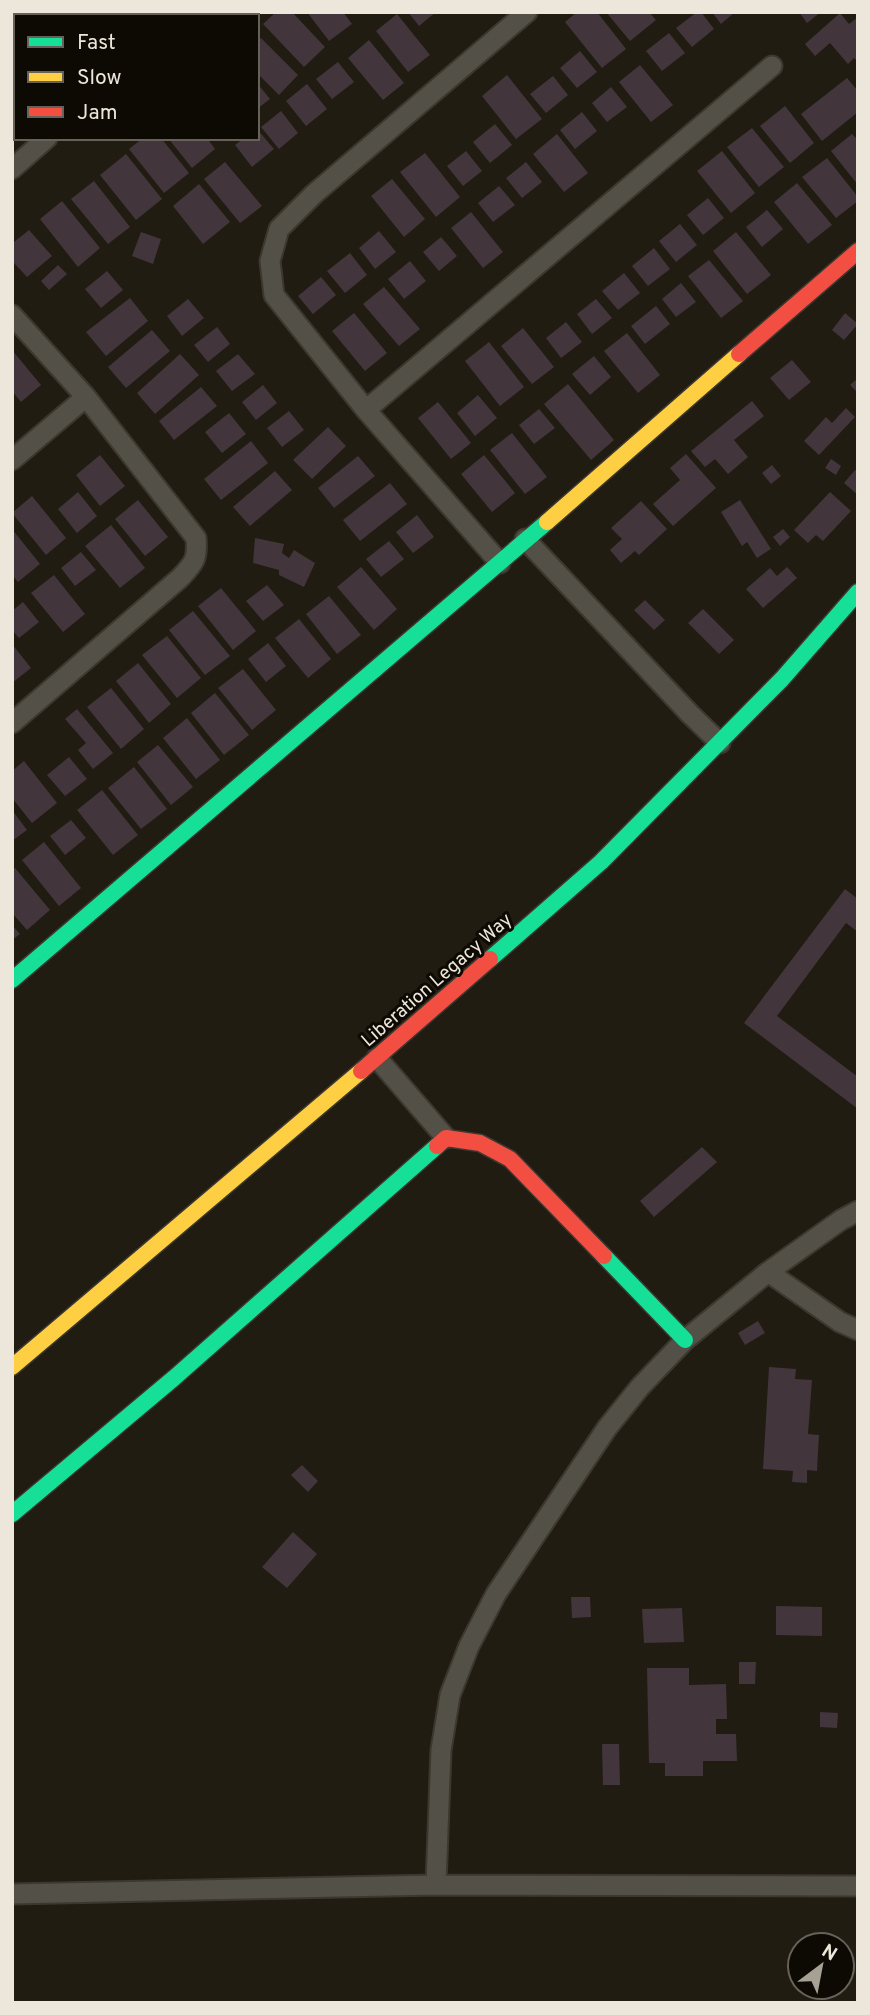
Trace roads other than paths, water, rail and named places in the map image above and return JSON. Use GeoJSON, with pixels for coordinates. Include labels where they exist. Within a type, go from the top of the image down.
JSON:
{"type":"FeatureCollection","features":[{"type":"Feature","properties":{"kind":"street"},"geometry":{"type":"LineString","coordinates":[[500,563],[366,410],[274,295],[270,261],[279,229],[314,194],[527,12]]}},
{"type":"Feature","properties":{"kind":"street"},"geometry":{"type":"LineString","coordinates":[[366,410],[772,66]]}},
{"type":"Feature","properties":{"kind":"street"},"geometry":{"type":"LineString","coordinates":[[12,169],[45,140]]}},
{"type":"Feature","properties":{"kind":"street"},"geometry":{"type":"LineString","coordinates":[[12,980],[500,563],[858,251]]}},
{"type":"Feature","properties":{"kind":"street"},"geometry":{"type":"LineString","coordinates":[[12,315],[86,397],[196,538],[197,553],[192,565],[180,578],[12,723]]}},
{"type":"Feature","properties":{"kind":"street"},"geometry":{"type":"LineString","coordinates":[[12,460],[86,397]]}},
{"type":"Feature","properties":{"kind":"street"},"geometry":{"type":"LineString","coordinates":[[525,540],[720,743]]}},
{"type":"Feature","properties":{"kind":"street","name":"Liberation Legacy Way"},"geometry":{"type":"LineString","coordinates":[[12,1367],[377,1058],[601,862],[782,679],[858,592]]}},
{"type":"Feature","properties":{"kind":"street"},"geometry":{"type":"LineString","coordinates":[[377,1058],[446,1138]]}},
{"type":"Feature","properties":{"kind":"street"},"geometry":{"type":"LineString","coordinates":[[12,1514],[174,1378],[446,1138],[468,1139],[490,1146],[510,1159],[685,1340]]}},
{"type":"Feature","properties":{"kind":"street"},"geometry":{"type":"LineString","coordinates":[[436,1885],[441,1749],[450,1695],[469,1646],[496,1594],[607,1428],[640,1387],[685,1340],[768,1272],[858,1211]]}},
{"type":"Feature","properties":{"kind":"street"},"geometry":{"type":"LineString","coordinates":[[768,1272],[840,1322],[858,1329]]}},
{"type":"Feature","properties":{"kind":"street"},"geometry":{"type":"LineString","coordinates":[[12,1894],[436,1885],[858,1886]]}}]}
